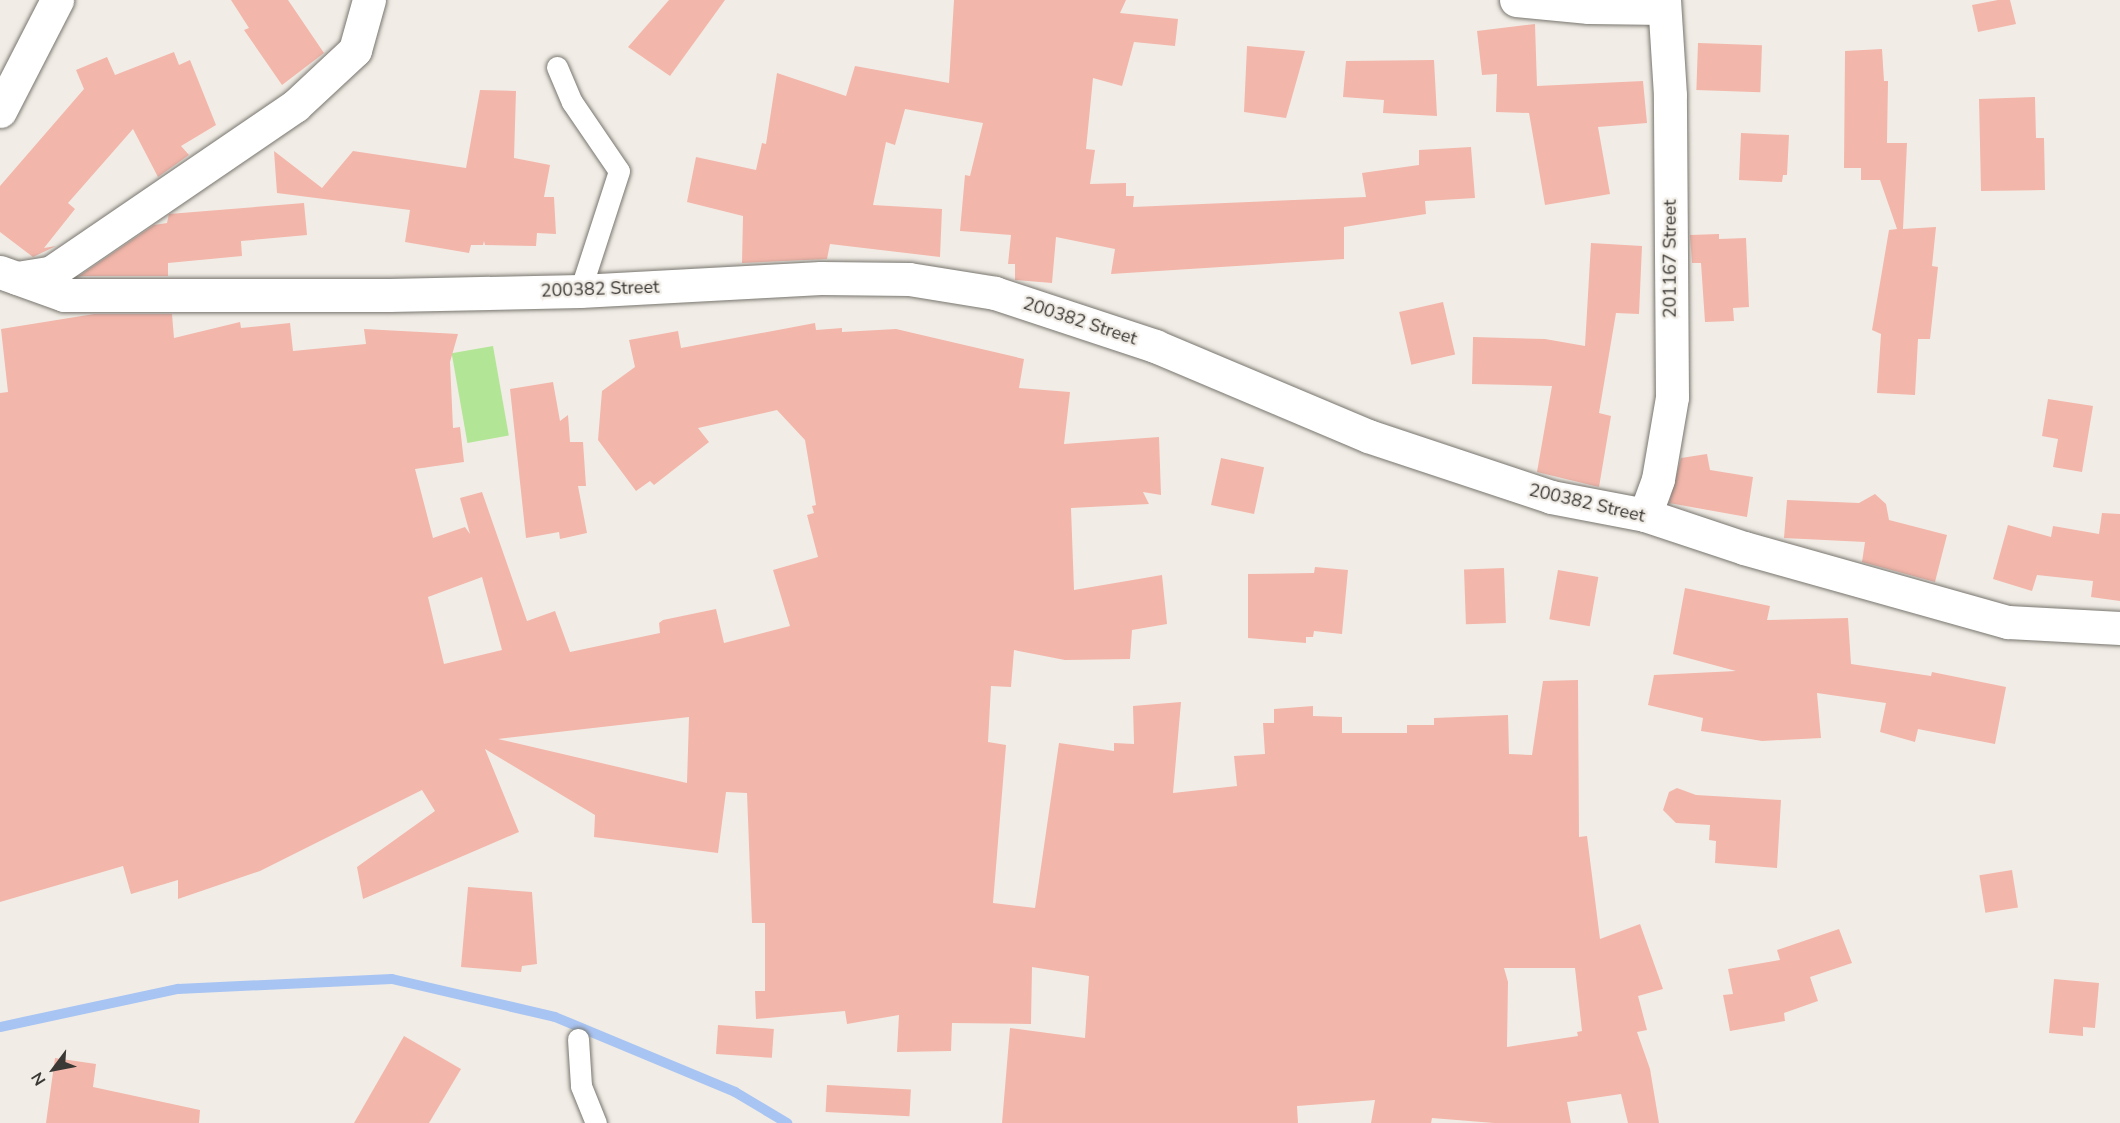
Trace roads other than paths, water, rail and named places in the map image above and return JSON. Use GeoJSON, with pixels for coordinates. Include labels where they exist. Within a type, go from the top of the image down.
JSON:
{"type":"FeatureCollection","features":[{"type":"Feature","properties":{"kind":"street"},"geometry":{"type":"LineString","coordinates":[[0,111],[57,0]]}},
{"type":"Feature","properties":{"kind":"street"},"geometry":{"type":"LineString","coordinates":[[9,275],[50,273],[296,106],[355,50],[369,0]]}},
{"type":"Feature","properties":{"kind":"street"},"geometry":{"type":"LineString","coordinates":[[1516,0],[1589,7],[1664,4]]}},
{"type":"Feature","properties":{"kind":"street","name":"201167 Street"},"geometry":{"type":"LineString","coordinates":[[1645,515],[1658,479],[1672,397],[1670,95],[1664,4]]}},
{"type":"Feature","properties":{"kind":"street","name":"200382 Street"},"geometry":{"type":"LineString","coordinates":[[9,275],[64,295],[580,291],[821,278],[909,279],[995,293],[1155,346],[1368,436],[1551,497],[1645,515],[1744,548],[2008,622],[2120,628]]}},
{"type":"Feature","properties":{"kind":"lane"},"geometry":{"type":"LineString","coordinates":[[557,67],[572,102],[619,171],[580,291]]}},
{"type":"Feature","properties":{"kind":"lane"},"geometry":{"type":"LineString","coordinates":[[578,1039],[581,1086],[596,1123]]}},
{"type":"Feature","properties":{"kind":"waterway"},"geometry":{"type":"LineString","coordinates":[[0,1027],[178,989],[392,979],[555,1017],[735,1092],[787,1123]]}}]}
